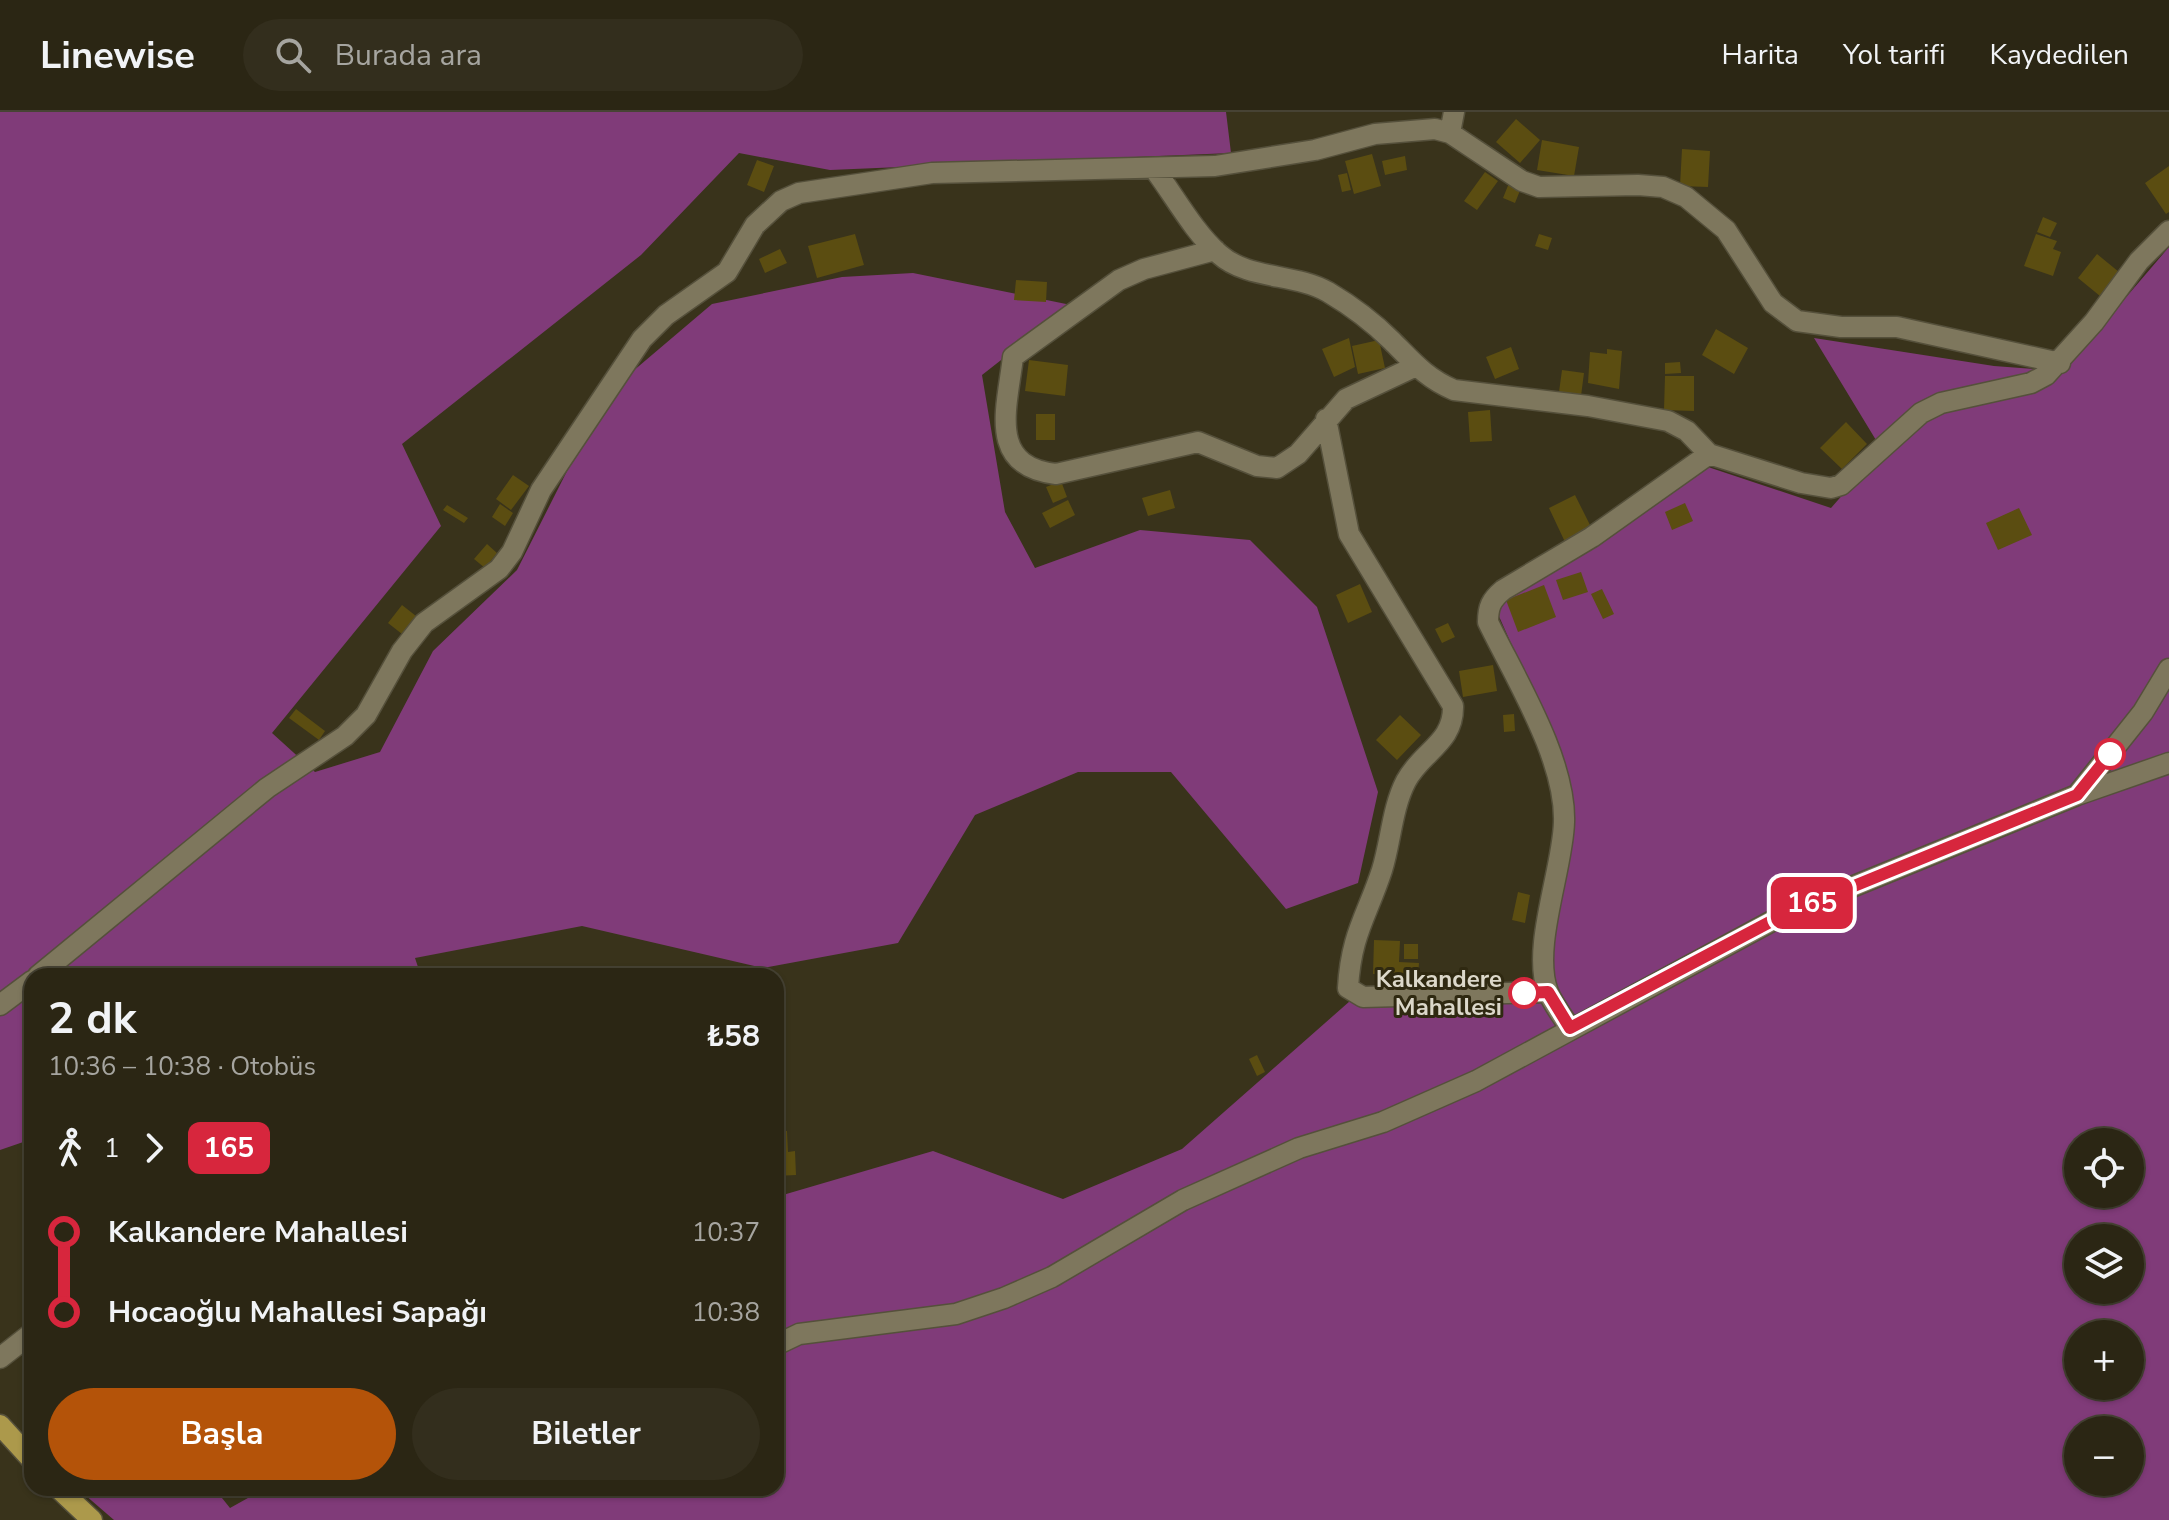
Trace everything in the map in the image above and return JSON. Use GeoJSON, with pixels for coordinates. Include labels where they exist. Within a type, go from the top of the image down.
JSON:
{"type":"FeatureCollection","features":[{"type":"Feature","properties":{"kind":"main road"},"geometry":{"type":"LineString","coordinates":[[0,1425],[24,1451]]}},
{"type":"Feature","properties":{"kind":"main road"},"geometry":{"type":"LineString","coordinates":[[66,1496],[92,1520]]}},
{"type":"Feature","properties":{"kind":"street"},"geometry":{"type":"LineString","coordinates":[[1450,133],[1454,112]]}},
{"type":"Feature","properties":{"kind":"street"},"geometry":{"type":"LineString","coordinates":[[48,968],[267,788],[345,736],[366,715],[402,651],[424,623],[499,569],[512,552],[541,490],[642,339],[666,315],[727,272],[755,225],[781,201],[827,187],[932,173],[1155,170],[1215,166],[1315,150],[1409,129],[1450,133],[1522,181],[1539,187],[1638,185],[1663,187],[1686,197],[1726,230],[1773,303],[1797,321],[1816,325],[1897,327],[2060,363]]}},
{"type":"Feature","properties":{"kind":"street"},"geometry":{"type":"LineString","coordinates":[[1155,170],[1215,250],[1247,270],[1287,277],[1326,291],[1393,342],[1414,367],[1454,390],[1588,406],[1668,421],[1687,431],[1709,454],[1801,483],[1831,488],[1841,485],[1921,413],[1941,403],[2031,383],[2060,363],[2139,261],[2169,231]]}},
{"type":"Feature","properties":{"kind":"street"},"geometry":{"type":"LineString","coordinates":[[1215,250],[1144,269],[1119,280],[1013,357],[1005,419],[1009,445],[1016,460],[1035,472],[1056,474],[1198,442],[1257,466],[1277,468],[1298,454],[1346,399],[1414,367]]}},
{"type":"Feature","properties":{"kind":"street"},"geometry":{"type":"LineString","coordinates":[[1326,419],[1349,534],[1453,706],[1453,721],[1446,739],[1417,764],[1405,783],[1381,872],[1352,944],[1348,988],[1363,997],[1548,992]]}},
{"type":"Feature","properties":{"kind":"street"},"geometry":{"type":"LineString","coordinates":[[1570,1028],[1548,992],[1545,941],[1564,822],[1562,801],[1546,744],[1488,622],[1491,600],[1592,537],[1709,454]]}},
{"type":"Feature","properties":{"kind":"street"},"geometry":{"type":"LineString","coordinates":[[2077,795],[2143,712],[2169,669]]}},
{"type":"Feature","properties":{"kind":"street"},"geometry":{"type":"LineString","coordinates":[[784,1341],[799,1334],[956,1314],[1004,1298],[1052,1277],[1183,1200],[1299,1148],[1383,1122],[1476,1081],[1783,915],[2077,795],[2169,763]]}},
{"type":"Feature","properties":{"kind":"street"},"geometry":{"type":"LineString","coordinates":[[0,1005],[24,987]]}},
{"type":"Feature","properties":{"kind":"street"},"geometry":{"type":"LineString","coordinates":[[0,1358],[24,1339]]}},
{"type":"Feature","properties":{"kind":"shaded area"},"geometry":{"type":"Polygon","coordinates":[[[0,112],[1226,112],[1231,153],[830,170],[739,153],[641,255],[402,444],[441,526],[272,733],[315,772],[380,752],[433,651],[517,570],[606,394],[712,304],[842,277],[913,273],[1071,305],[982,375],[1005,512],[1035,568],[1140,530],[1250,540],[1317,607],[1378,792],[1358,883],[1286,909],[1171,772],[1078,772],[975,815],[898,943],[763,968],[582,926],[415,958],[418,968],[24,968],[24,1142],[0,1150],[0,112]]]}},
{"type":"Feature","properties":{"kind":"shaded area"},"geometry":{"type":"Polygon","coordinates":[[[2169,247],[2169,1520],[114,1520],[86,1496],[220,1496],[230,1508],[252,1496],[784,1496],[784,1195],[933,1151],[1063,1199],[1182,1149],[1350,1001],[1532,990],[1555,867],[1562,760],[1491,598],[1696,463],[1831,508],[1882,450],[1814,338],[1994,366],[2063,371],[2169,247]]]}},
{"type":"Feature","properties":{"kind":"building"},"geometry":{"type":"Polygon","coordinates":[[[1516,119],[1540,140],[1520,163],[1496,142],[1516,119]]]}},
{"type":"Feature","properties":{"kind":"building"},"geometry":{"type":"Polygon","coordinates":[[[1542,140],[1579,147],[1574,176],[1537,170],[1542,140]]]}},
{"type":"Feature","properties":{"kind":"building"},"geometry":{"type":"Polygon","coordinates":[[[1682,149],[1710,151],[1708,187],[1680,186],[1682,149]]]}},
{"type":"Feature","properties":{"kind":"building"},"geometry":{"type":"Polygon","coordinates":[[[1372,154],[1381,186],[1354,194],[1345,161],[1372,154]]]}},
{"type":"Feature","properties":{"kind":"building"},"geometry":{"type":"Polygon","coordinates":[[[1405,156],[1407,170],[1385,175],[1382,161],[1405,156]]]}},
{"type":"Feature","properties":{"kind":"building"},"geometry":{"type":"Polygon","coordinates":[[[757,160],[774,166],[764,192],[747,185],[757,160]]]}},
{"type":"Feature","properties":{"kind":"building"},"geometry":{"type":"Polygon","coordinates":[[[2169,166],[2169,212],[2166,214],[2145,183],[2169,166]]]}},
{"type":"Feature","properties":{"kind":"building"},"geometry":{"type":"Polygon","coordinates":[[[1485,172],[1498,181],[1477,210],[1464,201],[1485,172]]]}},
{"type":"Feature","properties":{"kind":"building"},"geometry":{"type":"Polygon","coordinates":[[[1347,173],[1351,190],[1342,192],[1338,175],[1347,173]]]}},
{"type":"Feature","properties":{"kind":"building"},"geometry":{"type":"Polygon","coordinates":[[[1509,183],[1521,188],[1515,203],[1503,198],[1509,183]]]}},
{"type":"Feature","properties":{"kind":"building"},"geometry":{"type":"Polygon","coordinates":[[[2043,217],[2057,223],[2050,237],[2037,232],[2043,217]]]}},
{"type":"Feature","properties":{"kind":"building"},"geometry":{"type":"Polygon","coordinates":[[[855,234],[864,265],[817,278],[808,246],[855,234]]]}},
{"type":"Feature","properties":{"kind":"building"},"geometry":{"type":"Polygon","coordinates":[[[1539,234],[1552,238],[1548,250],[1535,246],[1539,234]]]}},
{"type":"Feature","properties":{"kind":"building"},"geometry":{"type":"Polygon","coordinates":[[[2036,234],[2057,241],[2053,249],[2061,252],[2053,276],[2024,266],[2036,234]]]}},
{"type":"Feature","properties":{"kind":"building"},"geometry":{"type":"Polygon","coordinates":[[[780,249],[787,263],[765,273],[759,259],[780,249]]]}},
{"type":"Feature","properties":{"kind":"building"},"geometry":{"type":"Polygon","coordinates":[[[2097,254],[2119,272],[2100,296],[2078,278],[2097,254]]]}},
{"type":"Feature","properties":{"kind":"building"},"geometry":{"type":"Polygon","coordinates":[[[1016,280],[1047,282],[1046,302],[1014,300],[1016,280]]]}},
{"type":"Feature","properties":{"kind":"building"},"geometry":{"type":"Polygon","coordinates":[[[1716,329],[1748,348],[1734,374],[1702,355],[1716,329]]]}},
{"type":"Feature","properties":{"kind":"building"},"geometry":{"type":"Polygon","coordinates":[[[1349,338],[1355,367],[1334,377],[1322,349],[1349,338]]]}},
{"type":"Feature","properties":{"kind":"building"},"geometry":{"type":"Polygon","coordinates":[[[1379,340],[1385,368],[1358,374],[1352,346],[1379,340]]]}},
{"type":"Feature","properties":{"kind":"building"},"geometry":{"type":"Polygon","coordinates":[[[1511,347],[1519,369],[1495,379],[1486,357],[1511,347]]]}},
{"type":"Feature","properties":{"kind":"building"},"geometry":{"type":"Polygon","coordinates":[[[1607,349],[1622,351],[1619,389],[1588,383],[1590,352],[1607,354],[1607,349]]]}},
{"type":"Feature","properties":{"kind":"building"},"geometry":{"type":"Polygon","coordinates":[[[1029,360],[1068,365],[1065,396],[1025,391],[1029,360]]]}},
{"type":"Feature","properties":{"kind":"building"},"geometry":{"type":"Polygon","coordinates":[[[1680,362],[1681,373],[1665,374],[1665,363],[1680,362]]]}},
{"type":"Feature","properties":{"kind":"building"},"geometry":{"type":"Polygon","coordinates":[[[1562,370],[1584,373],[1581,396],[1559,392],[1562,370]]]}},
{"type":"Feature","properties":{"kind":"building"},"geometry":{"type":"Polygon","coordinates":[[[1665,376],[1694,376],[1694,411],[1664,410],[1665,376]]]}},
{"type":"Feature","properties":{"kind":"building"},"geometry":{"type":"Polygon","coordinates":[[[1490,410],[1492,441],[1470,442],[1468,412],[1490,410]]]}},
{"type":"Feature","properties":{"kind":"building"},"geometry":{"type":"Polygon","coordinates":[[[1036,414],[1055,414],[1055,440],[1036,440],[1036,414]]]}},
{"type":"Feature","properties":{"kind":"building"},"geometry":{"type":"Polygon","coordinates":[[[1846,422],[1867,444],[1842,469],[1820,448],[1846,422]]]}},
{"type":"Feature","properties":{"kind":"building"},"geometry":{"type":"Polygon","coordinates":[[[513,475],[529,486],[511,510],[496,499],[513,475]]]}},
{"type":"Feature","properties":{"kind":"building"},"geometry":{"type":"Polygon","coordinates":[[[1061,481],[1067,497],[1053,503],[1046,487],[1061,481]]]}},
{"type":"Feature","properties":{"kind":"building"},"geometry":{"type":"Polygon","coordinates":[[[1170,490],[1175,508],[1148,516],[1142,498],[1170,490]]]}},
{"type":"Feature","properties":{"kind":"building"},"geometry":{"type":"Polygon","coordinates":[[[1575,495],[1592,529],[1565,542],[1549,508],[1575,495]]]}},
{"type":"Feature","properties":{"kind":"building"},"geometry":{"type":"Polygon","coordinates":[[[1068,500],[1075,515],[1050,528],[1042,513],[1068,500]]]}},
{"type":"Feature","properties":{"kind":"building"},"geometry":{"type":"Polygon","coordinates":[[[1685,503],[1693,521],[1672,530],[1665,512],[1685,503]]]}},
{"type":"Feature","properties":{"kind":"building"},"geometry":{"type":"Polygon","coordinates":[[[500,504],[513,513],[505,526],[492,517],[500,504]]]}},
{"type":"Feature","properties":{"kind":"building"},"geometry":{"type":"Polygon","coordinates":[[[447,505],[468,518],[464,523],[443,510],[447,505]]]}},
{"type":"Feature","properties":{"kind":"building"},"geometry":{"type":"Polygon","coordinates":[[[2019,508],[2032,535],[1998,550],[1986,523],[2019,508]]]}},
{"type":"Feature","properties":{"kind":"building"},"geometry":{"type":"Polygon","coordinates":[[[487,544],[497,553],[485,568],[474,559],[487,544]]]}},
{"type":"Feature","properties":{"kind":"building"},"geometry":{"type":"Polygon","coordinates":[[[1581,572],[1588,592],[1563,600],[1556,580],[1581,572]]]}},
{"type":"Feature","properties":{"kind":"building"},"geometry":{"type":"Polygon","coordinates":[[[1360,584],[1372,612],[1348,623],[1336,595],[1360,584]]]}},
{"type":"Feature","properties":{"kind":"building"},"geometry":{"type":"Polygon","coordinates":[[[1544,585],[1556,617],[1518,632],[1506,600],[1544,585]]]}},
{"type":"Feature","properties":{"kind":"building"},"geometry":{"type":"Polygon","coordinates":[[[1602,589],[1614,614],[1603,619],[1591,594],[1602,589]]]}},
{"type":"Feature","properties":{"kind":"building"},"geometry":{"type":"Polygon","coordinates":[[[402,605],[416,616],[402,634],[388,623],[402,605]]]}},
{"type":"Feature","properties":{"kind":"building"},"geometry":{"type":"Polygon","coordinates":[[[1448,623],[1455,637],[1442,643],[1435,629],[1448,623]]]}},
{"type":"Feature","properties":{"kind":"building"},"geometry":{"type":"Polygon","coordinates":[[[1493,665],[1497,691],[1463,697],[1459,671],[1493,665]]]}},
{"type":"Feature","properties":{"kind":"building"},"geometry":{"type":"Polygon","coordinates":[[[296,709],[325,731],[319,740],[289,718],[296,709]]]}},
{"type":"Feature","properties":{"kind":"building"},"geometry":{"type":"Polygon","coordinates":[[[1514,714],[1515,731],[1504,732],[1503,715],[1514,714]]]}},
{"type":"Feature","properties":{"kind":"building"},"geometry":{"type":"Polygon","coordinates":[[[1400,715],[1421,735],[1397,760],[1376,740],[1400,715]]]}},
{"type":"Feature","properties":{"kind":"building"},"geometry":{"type":"Polygon","coordinates":[[[1518,892],[1530,895],[1525,923],[1512,920],[1518,892]]]}},
{"type":"Feature","properties":{"kind":"building"},"geometry":{"type":"Polygon","coordinates":[[[1374,940],[1400,941],[1399,962],[1419,963],[1418,976],[1373,974],[1374,940]]]}},
{"type":"Feature","properties":{"kind":"building"},"geometry":{"type":"Polygon","coordinates":[[[1404,944],[1418,944],[1418,959],[1404,959],[1404,944]]]}},
{"type":"Feature","properties":{"kind":"building"},"geometry":{"type":"Polygon","coordinates":[[[1257,1055],[1265,1072],[1257,1076],[1249,1059],[1257,1055]]]}},
{"type":"Feature","properties":{"kind":"building"},"geometry":{"type":"Polygon","coordinates":[[[784,1131],[787,1131],[788,1152],[795,1151],[796,1175],[784,1176],[784,1131]]]}},
{"type":"Feature","properties":{"kind":"bus line","name":"165"},"geometry":{"type":"LineString","coordinates":[[1524,993],[1548,992],[1570,1028],[1783,915],[2077,795],[2110,754]]}},
{"type":"Feature","properties":{"kind":"place","name":"Kalkandere Mahallesi"},"geometry":{"type":"Point","coordinates":[1524,993]}}]}
